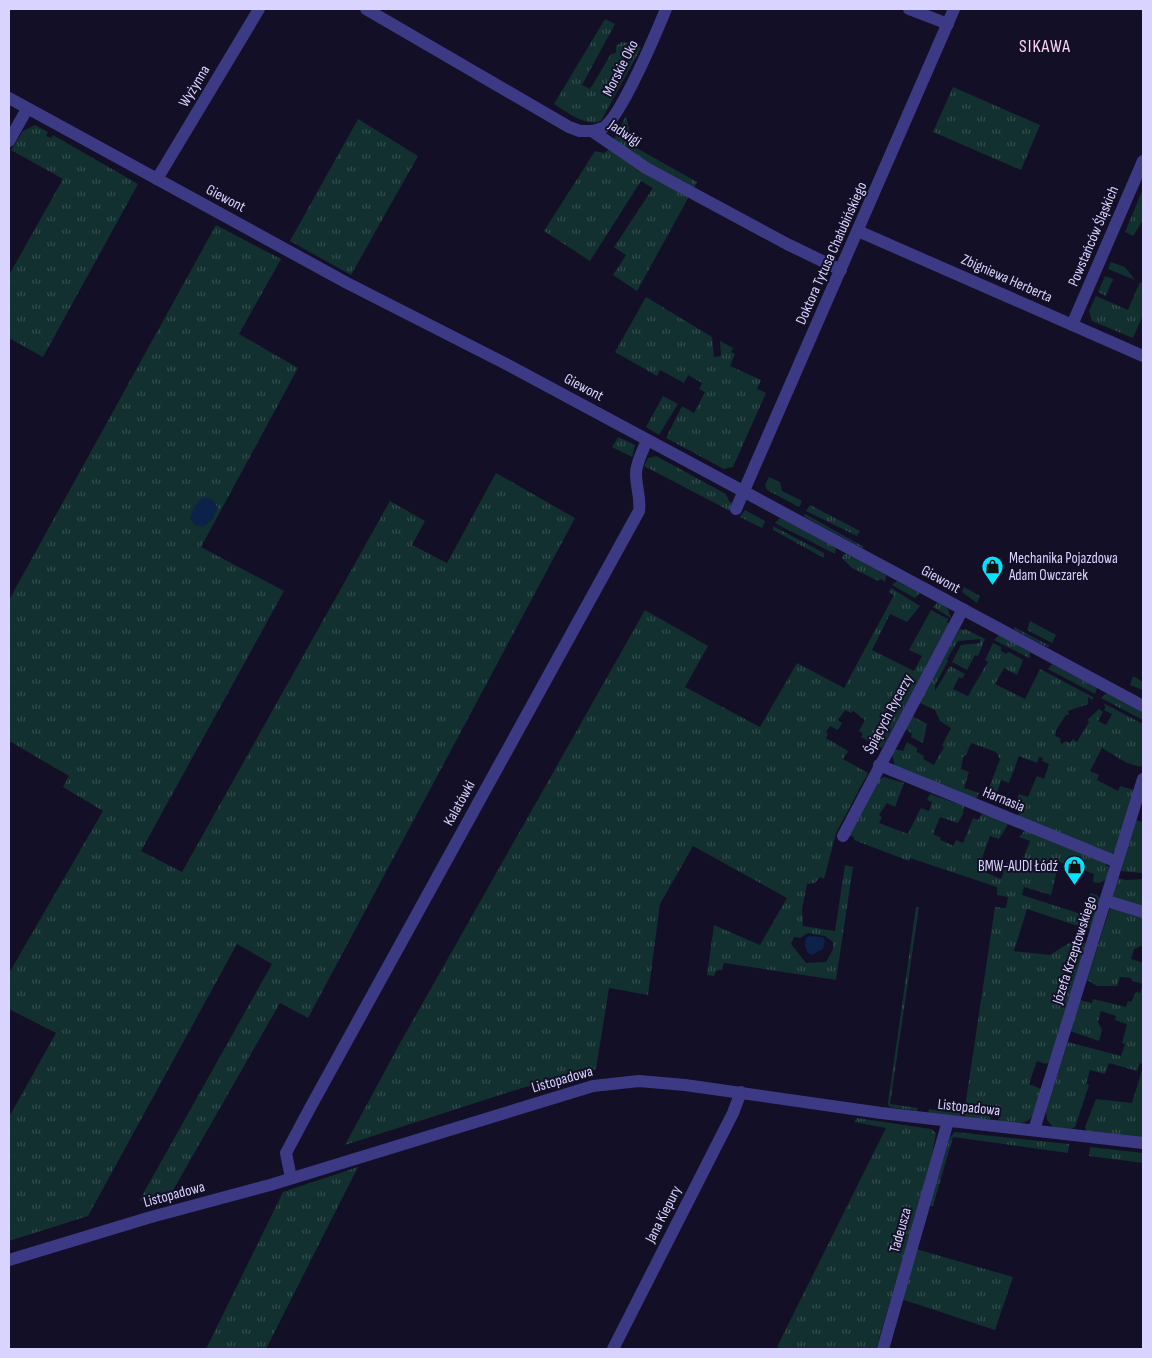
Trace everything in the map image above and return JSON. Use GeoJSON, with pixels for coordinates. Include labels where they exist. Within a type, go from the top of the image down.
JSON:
{"type":"FeatureCollection","features":[{"type":"Feature","properties":{"kind":"street","name":"Wyżynna"},"geometry":{"type":"LineString","coordinates":[[157,180],[259,9]]}},
{"type":"Feature","properties":{"kind":"street","name":"Jadwigi"},"geometry":{"type":"LineString","coordinates":[[366,9],[569,127],[580,131],[592,131],[646,168],[787,244],[841,270]]}},
{"type":"Feature","properties":{"kind":"street","name":"Morskie Oko"},"geometry":{"type":"LineString","coordinates":[[592,131],[603,127],[612,118],[636,76],[666,9]]}},
{"type":"Feature","properties":{"kind":"street"},"geometry":{"type":"LineString","coordinates":[[909,9],[948,24]]}},
{"type":"Feature","properties":{"kind":"street","name":"Doktora Tytusa Chałubińskiego"},"geometry":{"type":"LineString","coordinates":[[736,509],[742,491],[841,270],[954,9]]}},
{"type":"Feature","properties":{"kind":"street","name":"Giewont"},"geometry":{"type":"LineString","coordinates":[[9,98],[347,283],[648,440],[1143,706]]}},
{"type":"Feature","properties":{"kind":"street"},"geometry":{"type":"LineString","coordinates":[[9,141],[27,109]]}},
{"type":"Feature","properties":{"kind":"street","name":"Powstańców Śląskich"},"geometry":{"type":"LineString","coordinates":[[1072,325],[1143,161]]}},
{"type":"Feature","properties":{"kind":"street","name":"Zbigniewa Herberta"},"geometry":{"type":"LineString","coordinates":[[858,231],[1143,356]]}},
{"type":"Feature","properties":{"kind":"street","name":"Kalatówki"},"geometry":{"type":"LineString","coordinates":[[292,1178],[286,1153],[639,511],[640,498],[636,475],[637,466],[648,440]]}},
{"type":"Feature","properties":{"kind":"street","name":"Śpiących Rycerzy"},"geometry":{"type":"LineString","coordinates":[[843,836],[879,765],[963,610]]}},
{"type":"Feature","properties":{"kind":"street","name":"Harnasia"},"geometry":{"type":"LineString","coordinates":[[879,765],[1117,862]]}},
{"type":"Feature","properties":{"kind":"street","name":"Józefa Krzeptowskiego"},"geometry":{"type":"LineString","coordinates":[[1034,1130],[1107,901],[1143,779]]}},
{"type":"Feature","properties":{"kind":"street"},"geometry":{"type":"LineString","coordinates":[[1107,901],[1143,912]]}},
{"type":"Feature","properties":{"kind":"street","name":"Listopadowa"},"geometry":{"type":"LineString","coordinates":[[9,1260],[606,1084],[639,1081],[666,1083],[948,1121],[1143,1143]]}},
{"type":"Feature","properties":{"kind":"street","name":"Jana Kiepury"},"geometry":{"type":"LineString","coordinates":[[613,1349],[733,1113],[741,1092]]}},
{"type":"Feature","properties":{"kind":"street","name":"Tadeusza"},"geometry":{"type":"LineString","coordinates":[[883,1349],[948,1121]]}},
{"type":"Feature","properties":{"kind":"green space"},"geometry":{"type":"Polygon","coordinates":[[[605,19],[615,24],[582,85],[590,89],[611,54],[616,53],[616,46],[622,42],[635,43],[641,48],[601,121],[589,122],[576,118],[554,104],[605,19]]]}},
{"type":"Feature","properties":{"kind":"green space"},"geometry":{"type":"Polygon","coordinates":[[[953,87],[1040,125],[1021,170],[933,132],[953,87]]]}},
{"type":"Feature","properties":{"kind":"green space"},"geometry":{"type":"Polygon","coordinates":[[[626,116],[633,146],[697,182],[637,291],[613,275],[626,255],[614,247],[653,188],[641,181],[590,261],[544,231],[595,151],[604,153],[608,150],[626,116]]]}},
{"type":"Feature","properties":{"kind":"green space"},"geometry":{"type":"Polygon","coordinates":[[[358,119],[418,156],[351,275],[290,241],[358,119]]]}},
{"type":"Feature","properties":{"kind":"green space"},"geometry":{"type":"Polygon","coordinates":[[[35,125],[48,132],[46,136],[51,138],[53,135],[138,184],[43,357],[9,338],[9,275],[63,179],[11,150],[23,131],[35,125]]]}},
{"type":"Feature","properties":{"kind":"green space"},"geometry":{"type":"Polygon","coordinates":[[[1143,189],[1143,220],[1133,236],[1125,232],[1143,189]]]}},
{"type":"Feature","properties":{"kind":"green space"},"geometry":{"type":"Polygon","coordinates":[[[216,225],[281,259],[239,334],[298,368],[201,547],[284,591],[141,851],[182,872],[390,501],[425,521],[412,545],[447,563],[496,473],[575,518],[308,1018],[280,1003],[168,1199],[139,1201],[272,964],[237,944],[88,1216],[9,1241],[9,1117],[56,1033],[9,1009],[9,973],[103,811],[63,787],[69,776],[11,742],[9,744],[9,600],[216,225]]]}},
{"type":"Feature","properties":{"kind":"green space"},"geometry":{"type":"Polygon","coordinates":[[[1111,262],[1125,267],[1135,280],[1108,269],[1111,262]]]}},
{"type":"Feature","properties":{"kind":"green space"},"geometry":{"type":"Polygon","coordinates":[[[1105,276],[1113,279],[1106,296],[1098,292],[1105,276]]]}},
{"type":"Feature","properties":{"kind":"green space"},"geometry":{"type":"Polygon","coordinates":[[[1140,282],[1143,284],[1143,315],[1133,338],[1092,321],[1089,311],[1096,296],[1128,310],[1140,282]]]}},
{"type":"Feature","properties":{"kind":"green space"},"geometry":{"type":"Polygon","coordinates":[[[646,297],[712,337],[714,357],[721,356],[720,341],[733,348],[731,352],[735,354],[730,366],[761,380],[757,389],[766,393],[733,467],[724,469],[666,438],[682,406],[694,413],[705,392],[699,389],[702,383],[688,375],[684,383],[660,370],[657,376],[615,352],[646,297]]]}},
{"type":"Feature","properties":{"kind":"green space"},"geometry":{"type":"Polygon","coordinates":[[[663,396],[678,404],[659,435],[646,427],[663,396]]]}},
{"type":"Feature","properties":{"kind":"green space"},"geometry":{"type":"Polygon","coordinates":[[[618,437],[635,445],[632,457],[612,447],[618,437]]]}},
{"type":"Feature","properties":{"kind":"green space"},"geometry":{"type":"Polygon","coordinates":[[[656,456],[726,494],[729,501],[733,504],[730,511],[644,466],[648,458],[656,456]]]}},
{"type":"Feature","properties":{"kind":"green space"},"geometry":{"type":"Polygon","coordinates":[[[769,477],[780,482],[782,491],[802,501],[799,507],[767,490],[765,485],[769,477]]]}},
{"type":"Feature","properties":{"kind":"green space"},"geometry":{"type":"Polygon","coordinates":[[[810,505],[860,531],[857,536],[806,511],[810,505]]]}},
{"type":"Feature","properties":{"kind":"green space"},"geometry":{"type":"Polygon","coordinates":[[[745,510],[765,521],[762,528],[740,517],[745,510]]]}},
{"type":"Feature","properties":{"kind":"green space"},"geometry":{"type":"Polygon","coordinates":[[[805,514],[864,547],[862,548],[805,514]]]}},
{"type":"Feature","properties":{"kind":"green space"},"geometry":{"type":"Polygon","coordinates":[[[780,518],[836,548],[835,554],[775,523],[780,518]]]}},
{"type":"Feature","properties":{"kind":"green space"},"geometry":{"type":"Polygon","coordinates":[[[773,526],[824,553],[824,558],[773,530],[773,526]]]}},
{"type":"Feature","properties":{"kind":"green space"},"geometry":{"type":"Polygon","coordinates":[[[844,554],[886,575],[885,582],[881,579],[878,581],[852,568],[842,558],[844,554]]]}},
{"type":"Feature","properties":{"kind":"green space"},"geometry":{"type":"Polygon","coordinates":[[[897,581],[920,593],[915,598],[892,585],[897,581]]]}},
{"type":"Feature","properties":{"kind":"green space"},"geometry":{"type":"Polygon","coordinates":[[[964,587],[980,596],[977,603],[962,592],[964,587]]]}},
{"type":"Feature","properties":{"kind":"green space"},"geometry":{"type":"Polygon","coordinates":[[[891,588],[920,606],[907,622],[890,614],[872,650],[914,671],[922,656],[909,650],[931,610],[948,619],[947,622],[950,624],[882,748],[861,737],[863,734],[859,731],[865,720],[853,711],[851,713],[845,710],[838,720],[842,723],[838,730],[830,726],[826,732],[828,734],[826,738],[848,751],[843,759],[868,773],[836,833],[824,879],[820,877],[815,883],[807,884],[802,909],[803,926],[835,931],[845,865],[853,867],[836,980],[724,963],[722,970],[716,971],[714,976],[707,975],[714,925],[760,945],[787,898],[693,846],[660,904],[648,995],[609,988],[596,1069],[522,1088],[345,1145],[399,1045],[645,610],[708,646],[685,687],[760,727],[797,663],[844,688],[894,595],[889,592],[891,588]],[[808,933],[800,938],[794,937],[791,944],[806,963],[826,962],[833,949],[833,942],[825,936],[808,933]]]}},
{"type":"Feature","properties":{"kind":"green space"},"geometry":{"type":"Polygon","coordinates":[[[938,602],[947,607],[951,618],[933,607],[938,602]]]}},
{"type":"Feature","properties":{"kind":"green space"},"geometry":{"type":"Polygon","coordinates":[[[1030,621],[1056,635],[1052,643],[1027,630],[1030,621]]]}},
{"type":"Feature","properties":{"kind":"green space"},"geometry":{"type":"Polygon","coordinates":[[[1014,627],[1050,646],[1047,647],[1015,630],[1014,627]]]}},
{"type":"Feature","properties":{"kind":"green space"},"geometry":{"type":"Polygon","coordinates":[[[960,629],[965,629],[985,639],[978,656],[975,655],[967,670],[952,662],[961,645],[980,643],[980,639],[958,641],[935,685],[935,691],[950,666],[965,674],[962,679],[959,677],[953,689],[968,696],[988,662],[985,660],[993,643],[1001,647],[1001,651],[1006,654],[1009,652],[1023,660],[1017,675],[1004,668],[995,684],[1025,699],[1040,669],[1093,697],[1093,700],[1088,697],[1088,704],[1068,711],[1069,715],[1066,715],[1056,730],[1055,736],[1060,738],[1061,744],[1066,741],[1070,743],[1073,739],[1077,742],[1089,722],[1087,720],[1099,709],[1103,712],[1098,721],[1106,725],[1112,714],[1104,710],[1106,707],[1103,703],[1143,724],[1143,760],[1141,767],[1127,763],[1102,748],[1090,771],[1099,775],[1097,780],[1118,791],[1120,786],[1134,790],[1117,850],[1110,855],[1018,816],[1020,810],[1014,807],[1019,794],[1028,797],[1037,776],[1044,779],[1049,764],[1042,761],[1043,758],[1039,757],[1037,763],[1019,756],[1009,783],[1001,780],[995,799],[986,796],[1000,759],[996,752],[971,743],[966,755],[963,757],[961,769],[969,772],[964,788],[979,793],[975,801],[895,767],[892,755],[894,749],[903,751],[907,742],[917,748],[917,752],[924,756],[923,759],[934,765],[944,747],[942,745],[951,728],[940,721],[935,710],[918,702],[960,629]]]}},
{"type":"Feature","properties":{"kind":"green space"},"geometry":{"type":"Polygon","coordinates":[[[999,635],[1030,652],[1029,658],[994,640],[999,635]]]}},
{"type":"Feature","properties":{"kind":"green space"},"geometry":{"type":"Polygon","coordinates":[[[1052,664],[1097,688],[1095,694],[1048,669],[1052,664]]]}},
{"type":"Feature","properties":{"kind":"green space"},"geometry":{"type":"Polygon","coordinates":[[[1133,676],[1143,682],[1143,690],[1130,685],[1133,676]]]}},
{"type":"Feature","properties":{"kind":"green space"},"geometry":{"type":"Polygon","coordinates":[[[1107,693],[1143,713],[1143,720],[1101,698],[1107,693]]]}},
{"type":"Feature","properties":{"kind":"green space"},"geometry":{"type":"Polygon","coordinates":[[[912,716],[927,724],[923,743],[911,737],[912,734],[905,728],[912,716]]]}},
{"type":"Feature","properties":{"kind":"green space"},"geometry":{"type":"Polygon","coordinates":[[[884,777],[904,783],[895,807],[887,803],[879,815],[882,817],[879,823],[908,834],[921,808],[929,811],[932,802],[927,800],[930,794],[964,806],[963,814],[958,823],[940,817],[933,834],[941,838],[940,840],[954,846],[956,840],[963,843],[973,818],[978,820],[982,814],[1010,821],[999,839],[990,836],[978,869],[1001,879],[1008,861],[1021,864],[1030,841],[1019,837],[1026,829],[1102,861],[1109,867],[1106,880],[1099,883],[1093,882],[1094,874],[1059,862],[1051,895],[1024,887],[1022,895],[1084,915],[1090,893],[1097,895],[1101,900],[1092,928],[1087,929],[1027,909],[1014,951],[1050,955],[1077,938],[1087,944],[1050,1061],[1046,1064],[1037,1061],[1029,1084],[1041,1089],[1033,1115],[1026,1122],[999,1122],[1000,1111],[991,1110],[990,1120],[928,1114],[929,1109],[964,1114],[995,907],[1006,908],[1008,897],[997,895],[997,887],[910,858],[909,861],[854,840],[854,837],[848,835],[877,780],[884,777]]]}},
{"type":"Feature","properties":{"kind":"green space"},"geometry":{"type":"Polygon","coordinates":[[[1135,820],[1143,822],[1143,873],[1121,871],[1135,820]]]}},
{"type":"Feature","properties":{"kind":"green space"},"geometry":{"type":"Polygon","coordinates":[[[1118,878],[1126,880],[1143,879],[1143,910],[1118,903],[1113,896],[1118,878]]]}},
{"type":"Feature","properties":{"kind":"green space"},"geometry":{"type":"Polygon","coordinates":[[[916,907],[919,907],[890,1104],[918,1108],[917,1111],[889,1107],[888,1103],[916,907]]]}},
{"type":"Feature","properties":{"kind":"green space"},"geometry":{"type":"Polygon","coordinates":[[[1110,908],[1143,918],[1143,945],[1134,949],[1131,959],[1143,963],[1143,984],[1132,981],[1131,978],[1120,977],[1117,986],[1097,986],[1087,980],[1110,908]]]}},
{"type":"Feature","properties":{"kind":"green space"},"geometry":{"type":"Polygon","coordinates":[[[1143,984],[1143,1064],[1140,1063],[1137,1071],[1109,1063],[1105,1074],[1090,1070],[1086,1084],[1089,1085],[1075,1127],[1071,1129],[1053,1127],[1047,1120],[1046,1111],[1068,1042],[1121,1056],[1125,1044],[1122,1043],[1127,1024],[1115,1020],[1116,1016],[1101,1011],[1098,1022],[1102,1030],[1099,1041],[1070,1031],[1080,1000],[1092,1003],[1093,999],[1126,1007],[1128,1001],[1131,1002],[1136,992],[1140,993],[1143,984]]]}},
{"type":"Feature","properties":{"kind":"green space"},"geometry":{"type":"Polygon","coordinates":[[[1143,1067],[1143,1138],[1087,1131],[1085,1127],[1096,1099],[1132,1103],[1143,1067]]]}},
{"type":"Feature","properties":{"kind":"green space"},"geometry":{"type":"Polygon","coordinates":[[[857,1118],[931,1129],[936,1133],[929,1172],[876,1349],[784,1349],[777,1347],[886,1128],[854,1122],[857,1118]]]}},
{"type":"Feature","properties":{"kind":"green space"},"geometry":{"type":"Polygon","coordinates":[[[955,1132],[1069,1144],[1068,1153],[953,1137],[933,1206],[929,1206],[950,1137],[955,1132]]]}},
{"type":"Feature","properties":{"kind":"green space"},"geometry":{"type":"Polygon","coordinates":[[[1090,1147],[1143,1153],[1143,1163],[1089,1156],[1090,1147]]]}},
{"type":"Feature","properties":{"kind":"green space"},"geometry":{"type":"Polygon","coordinates":[[[358,1167],[266,1349],[206,1349],[283,1192],[358,1167]]]}},
{"type":"Feature","properties":{"kind":"green space"},"geometry":{"type":"Polygon","coordinates":[[[916,1249],[1013,1277],[995,1330],[901,1299],[916,1249]]]}},
{"type":"Feature","properties":{"kind":"water"},"geometry":{"type":"Polygon","coordinates":[[[203,497],[213,500],[218,508],[212,520],[203,527],[195,525],[190,518],[194,507],[203,497]]]}},
{"type":"Feature","properties":{"kind":"water"},"geometry":{"type":"Polygon","coordinates":[[[810,936],[823,937],[825,941],[823,949],[812,955],[808,953],[805,945],[806,938],[810,936]]]}},
{"type":"Feature","properties":{"kind":"place","name":"Mechanika Pojazdowa Adam Owczarek"},"geometry":{"type":"Point","coordinates":[993,586]}},
{"type":"Feature","properties":{"kind":"place","name":"BMW-AUDI Łódź"},"geometry":{"type":"Point","coordinates":[1074,885]}},
{"type":"Feature","properties":{"kind":"district","name":"SIKAWA"},"geometry":{"type":"Point","coordinates":[1045,46]}}]}
